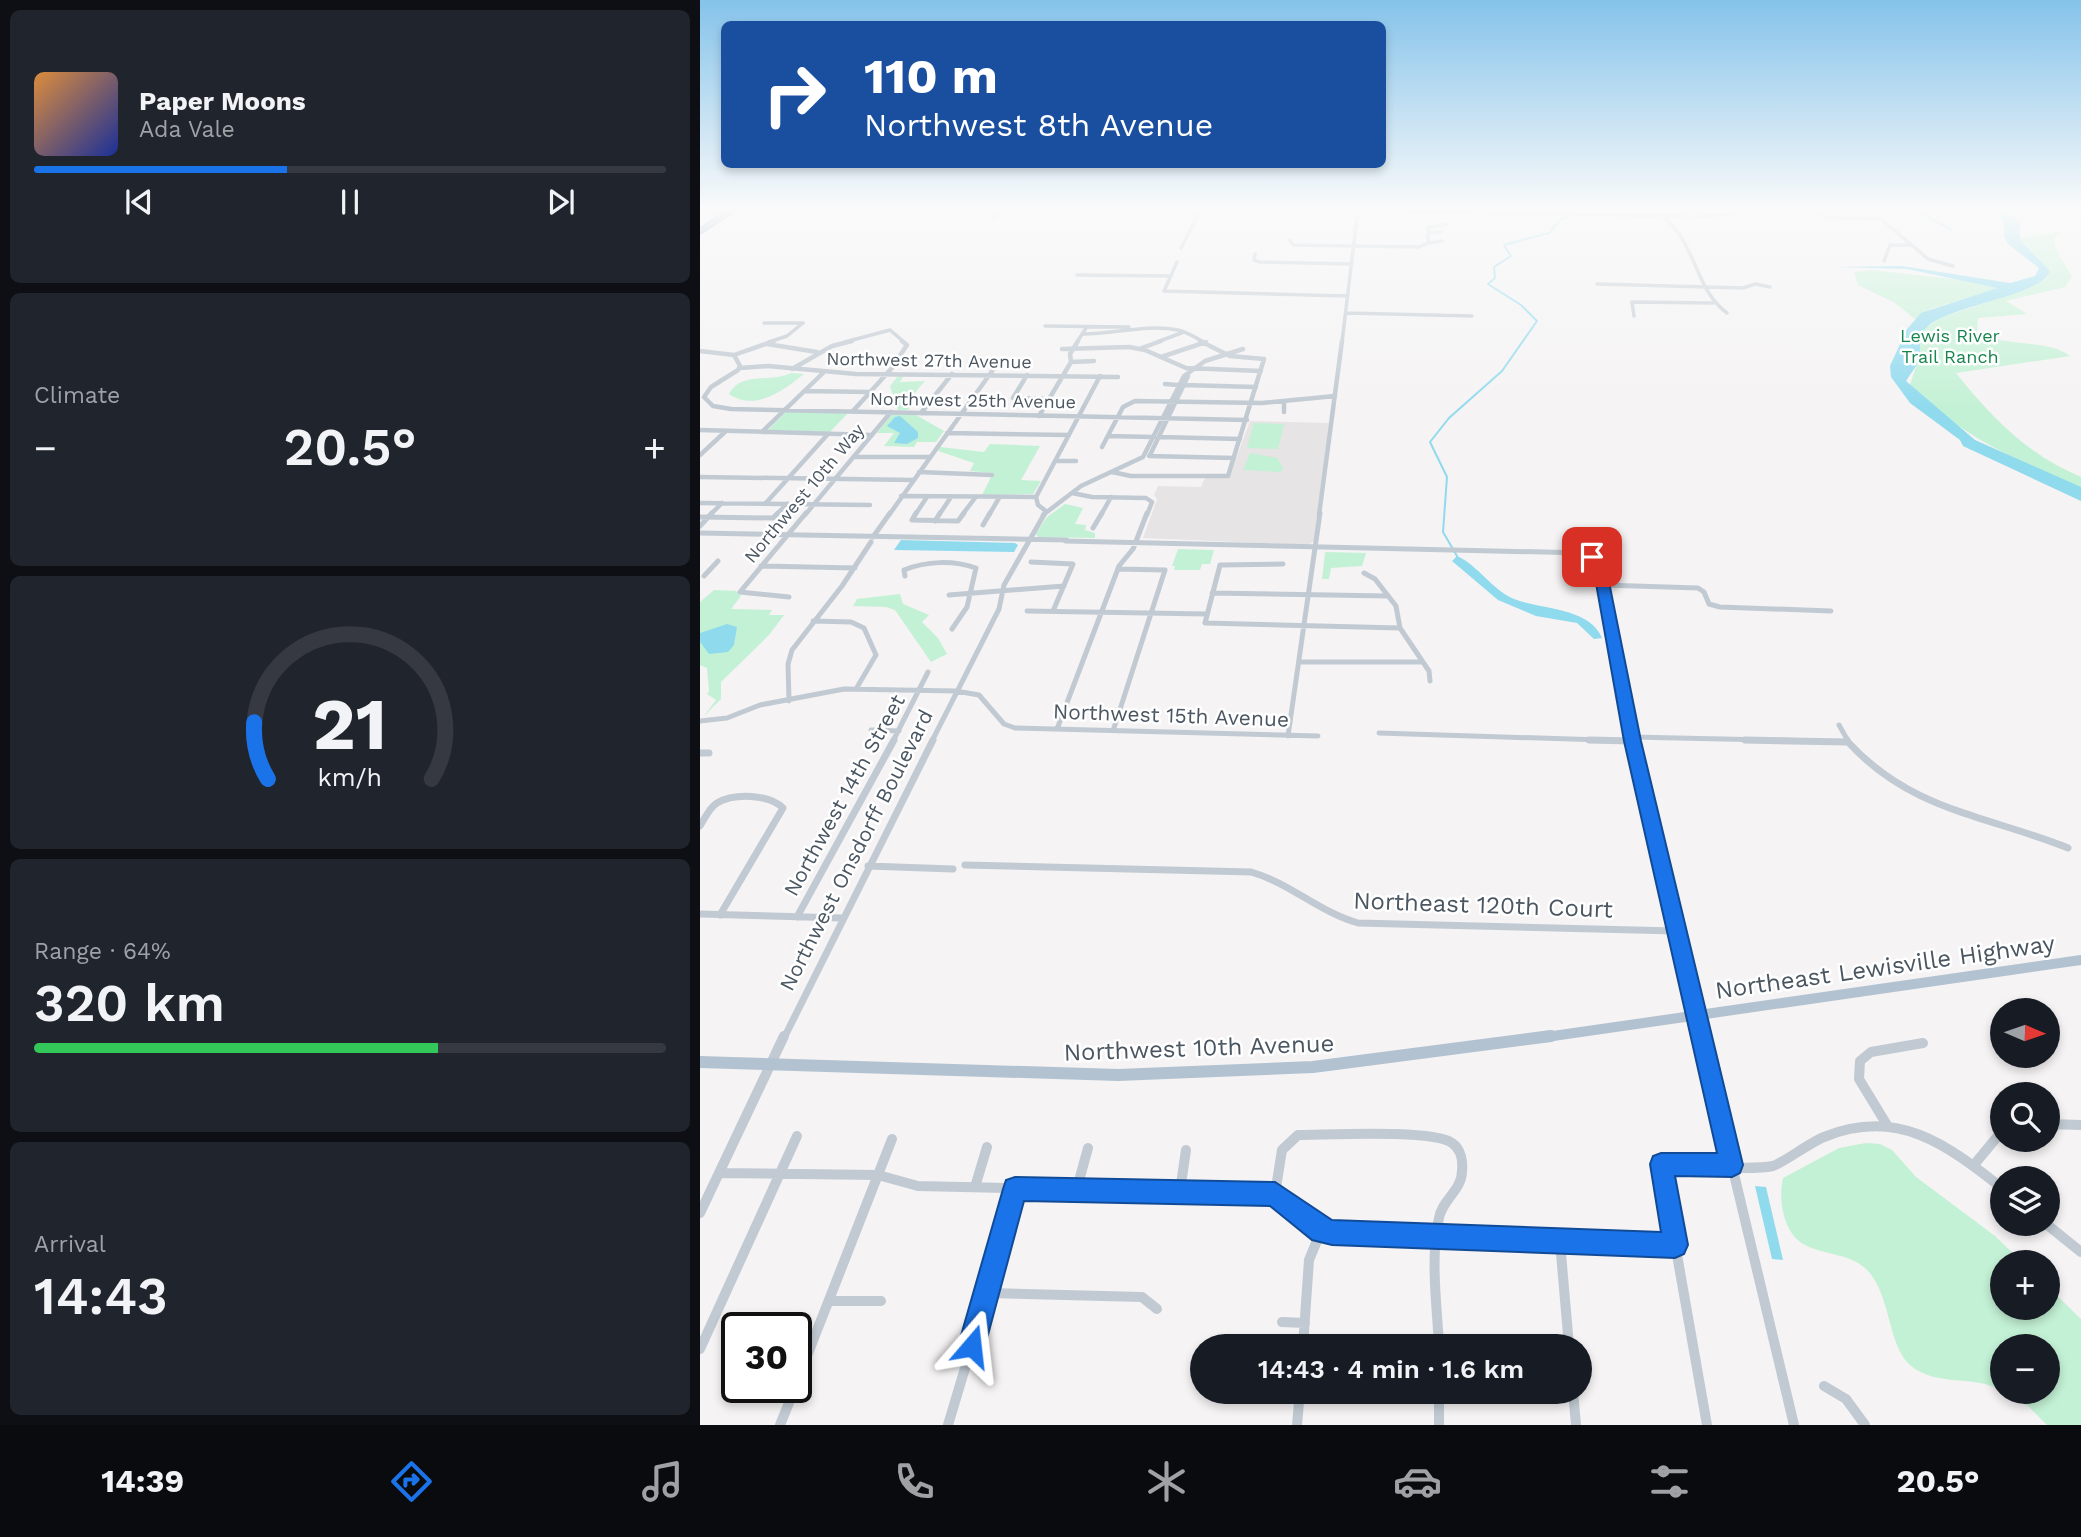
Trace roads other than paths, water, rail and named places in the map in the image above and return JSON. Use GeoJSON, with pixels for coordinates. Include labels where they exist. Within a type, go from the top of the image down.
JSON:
{"type":"FeatureCollection","features":[{"type":"Feature","properties":{"kind":"main road","name":"Northeast Lewisville Highway"},"geometry":{"type":"LineString","coordinates":[[1696,1016],[1956,976],[2081,960]]}},
{"type":"Feature","properties":{"kind":"main road","name":"Northwest 10th Avenue"},"geometry":{"type":"LineString","coordinates":[[700,1062],[1061,1074],[1244,1072],[1398,1058],[1696,1016]]}},
{"type":"Feature","properties":{"kind":"street"},"geometry":{"type":"LineString","coordinates":[[1124,276],[1170,276],[1164,291],[1348,296]]}},
{"type":"Feature","properties":{"kind":"street"},"geometry":{"type":"LineString","coordinates":[[1288,736],[1305,627],[1351,276]]}},
{"type":"Feature","properties":{"kind":"street"},"geometry":{"type":"LineString","coordinates":[[1700,276],[1713,303],[1727,313]]}},
{"type":"Feature","properties":{"kind":"street"},"geometry":{"type":"LineString","coordinates":[[1597,284],[1770,287]]}},
{"type":"Feature","properties":{"kind":"street"},"geometry":{"type":"LineString","coordinates":[[1634,316],[1632,302],[1713,303]]}},
{"type":"Feature","properties":{"kind":"street"},"geometry":{"type":"LineString","coordinates":[[1346,313],[1472,316]]}},
{"type":"Feature","properties":{"kind":"street"},"geometry":{"type":"LineString","coordinates":[[700,351],[734,355],[792,334],[803,323],[764,323]]}},
{"type":"Feature","properties":{"kind":"street"},"geometry":{"type":"LineString","coordinates":[[791,369],[818,352],[890,330],[896,323]]}},
{"type":"Feature","properties":{"kind":"street"},"geometry":{"type":"LineString","coordinates":[[1045,326],[1184,330],[1226,354],[1263,358],[1247,420],[1226,477],[1131,476],[1113,472]]}},
{"type":"Feature","properties":{"kind":"street"},"geometry":{"type":"LineString","coordinates":[[1040,416],[1071,362],[1069,354],[1086,328]]}},
{"type":"Feature","properties":{"kind":"street"},"geometry":{"type":"LineString","coordinates":[[1083,334],[1114,334],[1137,329]]}},
{"type":"Feature","properties":{"kind":"street"},"geometry":{"type":"LineString","coordinates":[[853,411],[887,374],[908,344],[890,330]]}},
{"type":"Feature","properties":{"kind":"street"},"geometry":{"type":"LineString","coordinates":[[1139,349],[1184,330]]}},
{"type":"Feature","properties":{"kind":"street"},"geometry":{"type":"LineString","coordinates":[[1161,358],[1206,342]]}},
{"type":"Feature","properties":{"kind":"street"},"geometry":{"type":"LineString","coordinates":[[767,344],[818,352]]}},
{"type":"Feature","properties":{"kind":"street"},"geometry":{"type":"LineString","coordinates":[[1062,349],[1139,349],[1194,369],[1261,371]]}},
{"type":"Feature","properties":{"kind":"street"},"geometry":{"type":"LineString","coordinates":[[1234,458],[1147,456],[1181,385],[1194,369],[1244,349]]}},
{"type":"Feature","properties":{"kind":"street"},"geometry":{"type":"LineString","coordinates":[[702,397],[711,387],[740,368],[734,355]]}},
{"type":"Feature","properties":{"kind":"street"},"geometry":{"type":"LineString","coordinates":[[1071,362],[1094,361]]}},
{"type":"Feature","properties":{"kind":"street"},"geometry":{"type":"LineString","coordinates":[[789,701],[793,687],[789,658],[813,621],[855,568],[901,496],[995,367]]}},
{"type":"Feature","properties":{"kind":"street","name":"Northwest 27th Avenue"},"geometry":{"type":"LineString","coordinates":[[740,368],[823,373],[1118,377]]}},
{"type":"Feature","properties":{"kind":"street"},"geometry":{"type":"LineString","coordinates":[[762,432],[823,373]]}},
{"type":"Feature","properties":{"kind":"street"},"geometry":{"type":"LineString","coordinates":[[921,413],[952,374]]}},
{"type":"Feature","properties":{"kind":"street"},"geometry":{"type":"LineString","coordinates":[[1027,375],[1012,397],[1050,399]]}},
{"type":"Feature","properties":{"kind":"street"},"geometry":{"type":"LineString","coordinates":[[1048,510],[1038,505],[1036,497],[1100,376]]}},
{"type":"Feature","properties":{"kind":"street"},"geometry":{"type":"LineString","coordinates":[[1166,384],[1256,387]]}},
{"type":"Feature","properties":{"kind":"street"},"geometry":{"type":"LineString","coordinates":[[805,391],[870,392]]}},
{"type":"Feature","properties":{"kind":"street"},"geometry":{"type":"LineString","coordinates":[[1102,447],[1123,407],[1131,402],[1252,403],[1335,396]]}},
{"type":"Feature","properties":{"kind":"street","name":"Northwest 25th Avenue"},"geometry":{"type":"LineString","coordinates":[[702,397],[719,408],[1247,420]]}},
{"type":"Feature","properties":{"kind":"street"},"geometry":{"type":"LineString","coordinates":[[1283,402],[1286,409],[1283,412]]}},
{"type":"Feature","properties":{"kind":"street","name":"Northwest 10th Way"},"geometry":{"type":"LineString","coordinates":[[789,597],[741,593],[891,412]]}},
{"type":"Feature","properties":{"kind":"street"},"geometry":{"type":"LineString","coordinates":[[700,430],[872,435]]}},
{"type":"Feature","properties":{"kind":"street"},"geometry":{"type":"LineString","coordinates":[[701,453],[726,431]]}},
{"type":"Feature","properties":{"kind":"street"},"geometry":{"type":"LineString","coordinates":[[947,433],[1069,435]]}},
{"type":"Feature","properties":{"kind":"street"},"geometry":{"type":"LineString","coordinates":[[765,504],[828,434]]}},
{"type":"Feature","properties":{"kind":"street"},"geometry":{"type":"LineString","coordinates":[[1108,436],[1240,439]]}},
{"type":"Feature","properties":{"kind":"street","name":"Northwest Onsdorff Boulevard"},"geometry":{"type":"LineString","coordinates":[[700,1213],[842,918],[999,609],[1003,589],[1035,523],[1048,510],[1074,493],[1147,456]]}},
{"type":"Feature","properties":{"kind":"street"},"geometry":{"type":"LineString","coordinates":[[854,457],[929,457]]}},
{"type":"Feature","properties":{"kind":"street"},"geometry":{"type":"LineString","coordinates":[[1055,461],[1076,461]]}},
{"type":"Feature","properties":{"kind":"street"},"geometry":{"type":"LineString","coordinates":[[919,472],[992,475]]}},
{"type":"Feature","properties":{"kind":"street"},"geometry":{"type":"LineString","coordinates":[[700,477],[913,480]]}},
{"type":"Feature","properties":{"kind":"street"},"geometry":{"type":"LineString","coordinates":[[1058,729],[1118,569],[1136,543],[1152,500],[1074,493]]}},
{"type":"Feature","properties":{"kind":"street"},"geometry":{"type":"LineString","coordinates":[[901,496],[1036,497]]}},
{"type":"Feature","properties":{"kind":"street"},"geometry":{"type":"LineString","coordinates":[[927,497],[912,520],[959,521],[975,498]]}},
{"type":"Feature","properties":{"kind":"street"},"geometry":{"type":"LineString","coordinates":[[935,521],[951,497]]}},
{"type":"Feature","properties":{"kind":"street"},"geometry":{"type":"LineString","coordinates":[[1093,528],[1098,524],[1111,497]]}},
{"type":"Feature","properties":{"kind":"street"},"geometry":{"type":"LineString","coordinates":[[983,525],[999,498]]}},
{"type":"Feature","properties":{"kind":"street"},"geometry":{"type":"LineString","coordinates":[[700,503],[870,505]]}},
{"type":"Feature","properties":{"kind":"street"},"geometry":{"type":"LineString","coordinates":[[700,526],[722,503]]}},
{"type":"Feature","properties":{"kind":"street"},"geometry":{"type":"LineString","coordinates":[[700,517],[772,518],[787,504]]}},
{"type":"Feature","properties":{"kind":"street"},"geometry":{"type":"LineString","coordinates":[[700,533],[1585,554],[1597,561],[1632,739],[1794,1425]]}},
{"type":"Feature","properties":{"kind":"street"},"geometry":{"type":"LineString","coordinates":[[704,576],[718,561]]}},
{"type":"Feature","properties":{"kind":"street"},"geometry":{"type":"LineString","coordinates":[[1031,562],[1073,564],[1053,611]]}},
{"type":"Feature","properties":{"kind":"street"},"geometry":{"type":"LineString","coordinates":[[905,576],[904,570],[920,564],[975,567],[977,572],[965,611],[952,629]]}},
{"type":"Feature","properties":{"kind":"street"},"geometry":{"type":"LineString","coordinates":[[1283,564],[1222,564],[1206,614],[1206,624],[1400,628]]}},
{"type":"Feature","properties":{"kind":"street"},"geometry":{"type":"LineString","coordinates":[[761,566],[855,568]]}},
{"type":"Feature","properties":{"kind":"street"},"geometry":{"type":"LineString","coordinates":[[700,567],[712,568]]}},
{"type":"Feature","properties":{"kind":"street"},"geometry":{"type":"LineString","coordinates":[[1112,731],[1166,570],[1118,569]]}},
{"type":"Feature","properties":{"kind":"street"},"geometry":{"type":"LineString","coordinates":[[1364,573],[1375,579],[1397,608],[1400,628],[1430,673],[1430,681]]}},
{"type":"Feature","properties":{"kind":"street"},"geometry":{"type":"LineString","coordinates":[[1603,585],[1696,588],[1703,591],[1709,604],[1720,607],[1831,611]]}},
{"type":"Feature","properties":{"kind":"street"},"geometry":{"type":"LineString","coordinates":[[948,595],[1064,586]]}},
{"type":"Feature","properties":{"kind":"street"},"geometry":{"type":"LineString","coordinates":[[1212,593],[1388,596]]}},
{"type":"Feature","properties":{"kind":"street"},"geometry":{"type":"LineString","coordinates":[[1027,611],[1206,614]]}},
{"type":"Feature","properties":{"kind":"street"},"geometry":{"type":"LineString","coordinates":[[813,621],[860,624],[876,655],[856,689]]}},
{"type":"Feature","properties":{"kind":"street"},"geometry":{"type":"LineString","coordinates":[[1299,662],[1423,662]]}},
{"type":"Feature","properties":{"kind":"street","name":"Northwest 14th Street"},"geometry":{"type":"LineString","coordinates":[[797,917],[921,690],[928,672]]}},
{"type":"Feature","properties":{"kind":"street"},"geometry":{"type":"LineString","coordinates":[[700,729],[703,721],[727,718],[760,705],[827,691],[956,691]]}},
{"type":"Feature","properties":{"kind":"street","name":"Northwest 15th Avenue"},"geometry":{"type":"LineString","coordinates":[[956,691],[979,695],[1004,724],[1023,729],[1318,736]]}},
{"type":"Feature","properties":{"kind":"street"},"geometry":{"type":"LineString","coordinates":[[1839,724],[1848,742],[1884,777],[1920,799],[1958,813],[2034,833],[2068,848]]}},
{"type":"Feature","properties":{"kind":"street"},"geometry":{"type":"LineString","coordinates":[[871,730],[899,731]]}},
{"type":"Feature","properties":{"kind":"street"},"geometry":{"type":"LineString","coordinates":[[1379,733],[1848,742]]}},
{"type":"Feature","properties":{"kind":"street"},"geometry":{"type":"LineString","coordinates":[[700,753],[709,753]]}},
{"type":"Feature","properties":{"kind":"street"},"geometry":{"type":"LineString","coordinates":[[700,826],[721,802],[742,797],[775,801],[783,807],[782,815],[720,915]]}},
{"type":"Feature","properties":{"kind":"street","name":"Northeast 120th Court"},"geometry":{"type":"LineString","coordinates":[[965,865],[1251,872],[1275,878],[1335,916],[1358,923],[1676,931]]}},
{"type":"Feature","properties":{"kind":"street"},"geometry":{"type":"LineString","coordinates":[[868,866],[953,869]]}},
{"type":"Feature","properties":{"kind":"street"},"geometry":{"type":"LineString","coordinates":[[700,914],[842,918]]}},
{"type":"Feature","properties":{"kind":"street"},"geometry":{"type":"LineString","coordinates":[[1887,1125],[1859,1079],[1859,1065],[1871,1052],[1923,1044]]}},
{"type":"Feature","properties":{"kind":"street"},"geometry":{"type":"LineString","coordinates":[[1707,1425],[1661,1164],[1777,1165],[1800,1147],[1847,1127],[1866,1123],[1887,1125],[1937,1140],[1990,1179]]}},
{"type":"Feature","properties":{"kind":"street"},"geometry":{"type":"LineString","coordinates":[[2060,1124],[2081,1125]]}},
{"type":"Feature","properties":{"kind":"street"},"geometry":{"type":"LineString","coordinates":[[1275,1194],[1279,1160],[1289,1141],[1307,1133],[1428,1136],[1455,1144],[1460,1153],[1463,1175],[1457,1191],[1440,1213],[1439,1334]]}},
{"type":"Feature","properties":{"kind":"street"},"geometry":{"type":"LineString","coordinates":[[700,1349],[797,1136]]}},
{"type":"Feature","properties":{"kind":"street"},"geometry":{"type":"LineString","coordinates":[[812,1346],[892,1139]]}},
{"type":"Feature","properties":{"kind":"street"},"geometry":{"type":"LineString","coordinates":[[1973,1166],[1990,1145]]}},
{"type":"Feature","properties":{"kind":"street"},"geometry":{"type":"LineString","coordinates":[[975,1187],[987,1147]]}},
{"type":"Feature","properties":{"kind":"street"},"geometry":{"type":"LineString","coordinates":[[1077,1188],[1088,1148]]}},
{"type":"Feature","properties":{"kind":"street"},"geometry":{"type":"LineString","coordinates":[[1180,1191],[1186,1150]]}},
{"type":"Feature","properties":{"kind":"street"},"geometry":{"type":"LineString","coordinates":[[720,1173],[878,1175],[918,1186],[1275,1194],[1321,1231],[1675,1245]]}},
{"type":"Feature","properties":{"kind":"street"},"geometry":{"type":"LineString","coordinates":[[947,1425],[988,1293],[1015,1189]]}},
{"type":"Feature","properties":{"kind":"street"},"geometry":{"type":"LineString","coordinates":[[1304,1334],[1309,1260],[1321,1231]]}},
{"type":"Feature","properties":{"kind":"street"},"geometry":{"type":"LineString","coordinates":[[2060,1235],[2081,1252]]}},
{"type":"Feature","properties":{"kind":"street"},"geometry":{"type":"LineString","coordinates":[[1560,1242],[1568,1334]]}},
{"type":"Feature","properties":{"kind":"street"},"geometry":{"type":"LineString","coordinates":[[988,1293],[1142,1297],[1157,1309]]}},
{"type":"Feature","properties":{"kind":"street"},"geometry":{"type":"LineString","coordinates":[[830,1301],[881,1301]]}},
{"type":"Feature","properties":{"kind":"street"},"geometry":{"type":"LineString","coordinates":[[1282,1322],[1305,1323]]}},
{"type":"Feature","properties":{"kind":"street"},"geometry":{"type":"LineString","coordinates":[[1824,1386],[1846,1399],[1865,1425]]}},
{"type":"Feature","properties":{"kind":"street"},"geometry":{"type":"LineString","coordinates":[[780,1425],[789,1403]]}},
{"type":"Feature","properties":{"kind":"street"},"geometry":{"type":"LineString","coordinates":[[1297,1425],[1299,1404]]}},
{"type":"Feature","properties":{"kind":"street"},"geometry":{"type":"LineString","coordinates":[[1439,1404],[1439,1425]]}},
{"type":"Feature","properties":{"kind":"street"},"geometry":{"type":"LineString","coordinates":[[1574,1404],[1576,1425]]}},
{"type":"Feature","properties":{"kind":"water"},"geometry":{"type":"Polygon","coordinates":[[[1938,276],[1962,276],[2010,283],[2046,276],[2031,287],[1955,312],[1927,327],[1921,335],[1918,362],[1906,381],[1975,440],[2081,487],[2081,501],[1963,446],[1960,440],[1910,403],[1891,377],[1890,366],[1907,329],[1921,313],[1997,288],[1938,276]]]}},
{"type":"Feature","properties":{"kind":"water"},"geometry":{"type":"Polygon","coordinates":[[[900,416],[918,432],[918,438],[907,444],[894,443],[900,433],[887,426],[895,417],[900,416]]]}},
{"type":"Feature","properties":{"kind":"water"},"geometry":{"type":"Polygon","coordinates":[[[901,540],[1018,545],[1014,552],[894,550],[901,540]]]}},
{"type":"Feature","properties":{"kind":"water"},"geometry":{"type":"Polygon","coordinates":[[[1457,556],[1506,595],[1525,603],[1576,615],[1587,620],[1602,638],[1594,639],[1577,623],[1536,616],[1498,600],[1452,561],[1457,556]]]}},
{"type":"Feature","properties":{"kind":"water"},"geometry":{"type":"Polygon","coordinates":[[[727,624],[737,627],[734,645],[728,652],[709,654],[700,642],[700,633],[727,624]]]}},
{"type":"Feature","properties":{"kind":"water"},"geometry":{"type":"Polygon","coordinates":[[[1755,1186],[1766,1187],[1783,1260],[1772,1259],[1755,1186]]]}},
{"type":"Feature","properties":{"kind":"waterway"},"geometry":{"type":"LineString","coordinates":[[1457,556],[1443,532],[1447,477],[1430,442],[1449,418],[1502,371],[1537,321],[1521,305],[1488,284],[1495,276]]}},
{"type":"Feature","properties":{"kind":"park label","name":"Lewis River Trail Ranch"},"geometry":{"type":"Point","coordinates":[1950,345]}}]}
